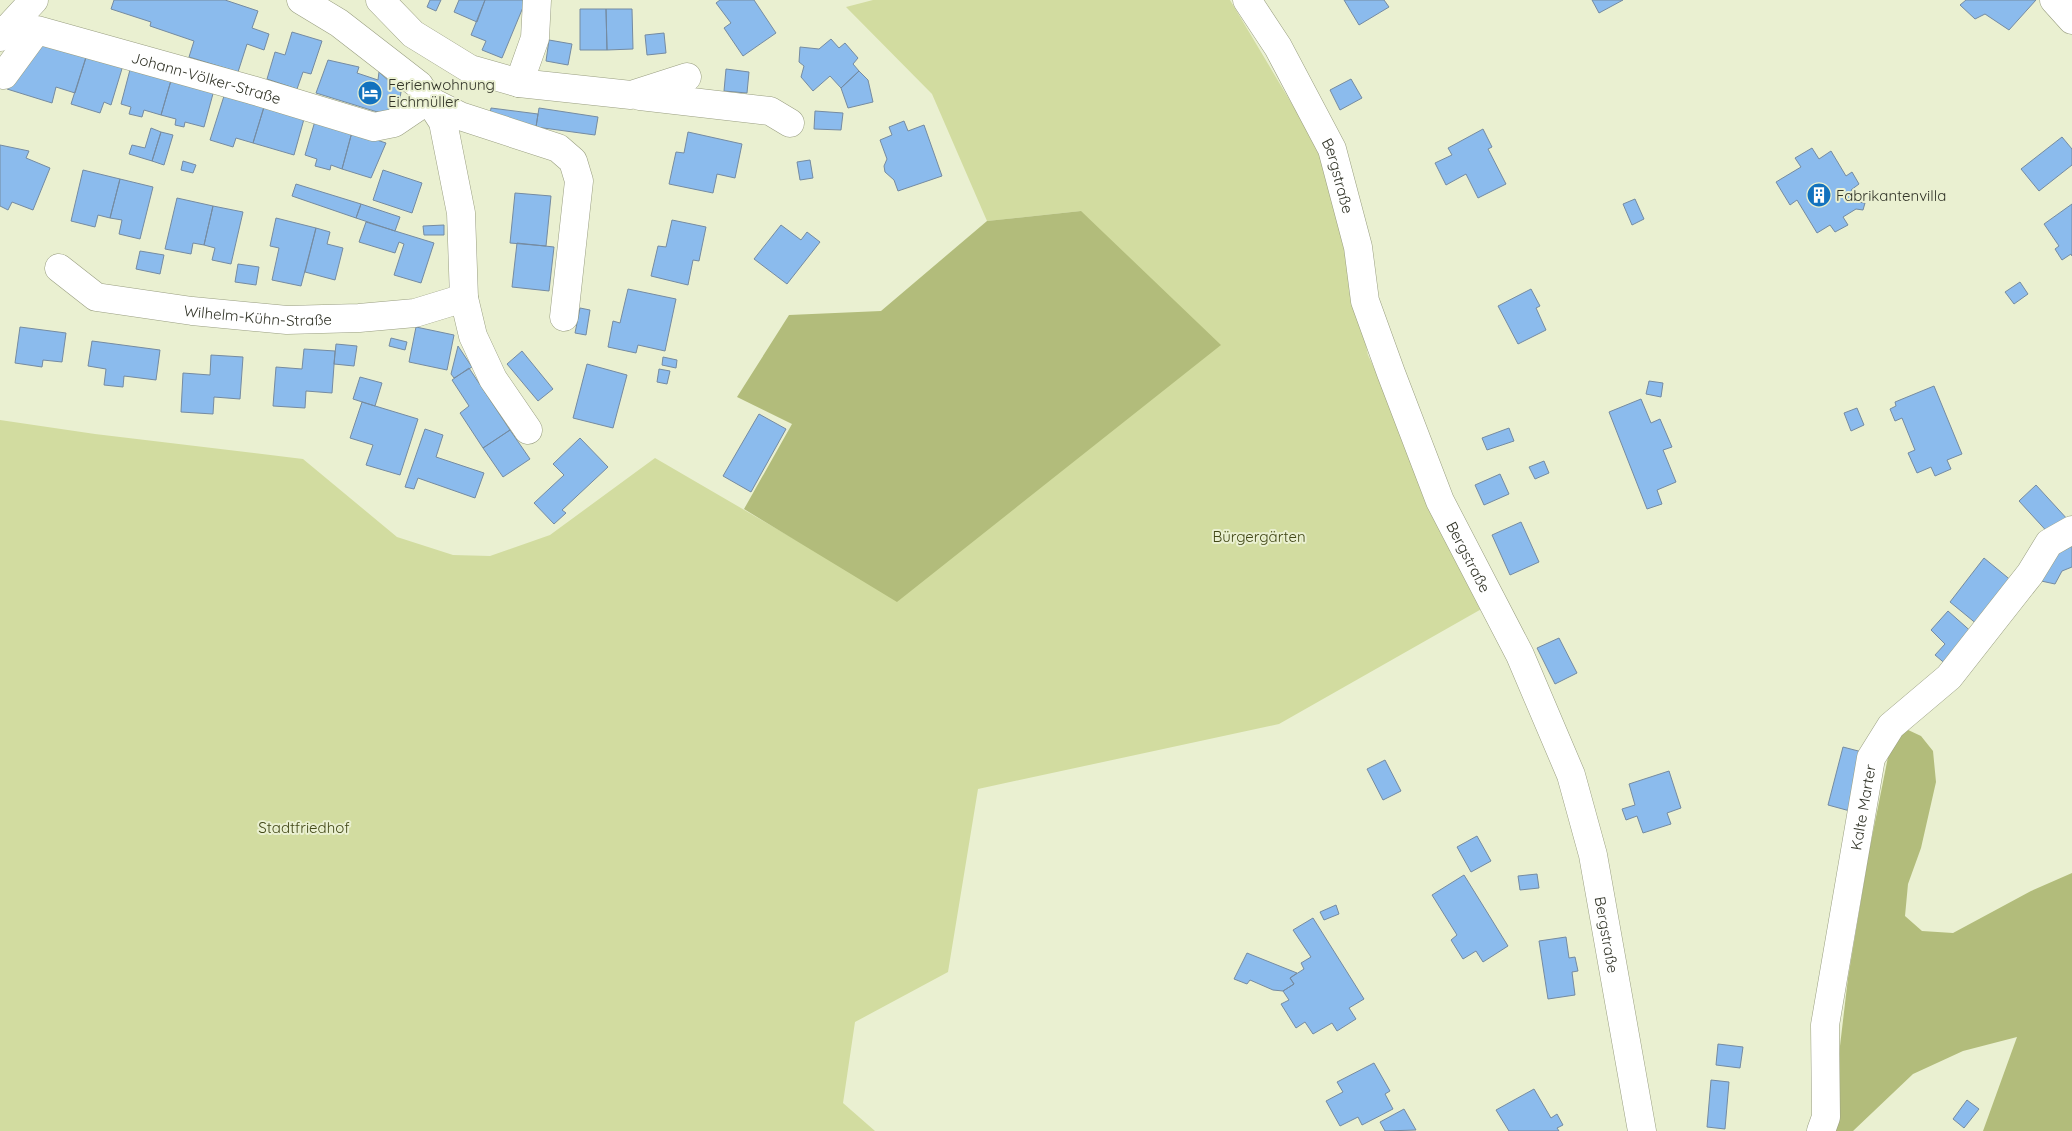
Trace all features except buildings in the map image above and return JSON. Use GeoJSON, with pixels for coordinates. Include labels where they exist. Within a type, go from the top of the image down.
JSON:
{"type":"FeatureCollection","features":[{"type":"Feature","properties":{"kind":"street"},"geometry":{"type":"LineString","coordinates":[[0,37],[34,0]]}},
{"type":"Feature","properties":{"kind":"street"},"geometry":{"type":"LineString","coordinates":[[301,0],[340,23],[419,85],[443,122],[461,213],[464,298],[473,336],[494,379],[528,430]]}},
{"type":"Feature","properties":{"kind":"street"},"geometry":{"type":"LineString","coordinates":[[380,0],[413,34],[470,69],[519,83],[770,111],[790,123]]}},
{"type":"Feature","properties":{"kind":"street"},"geometry":{"type":"LineString","coordinates":[[519,83],[535,38],[537,0]]}},
{"type":"Feature","properties":{"kind":"street","name":"Bergstraße"},"geometry":{"type":"LineString","coordinates":[[1247,0],[1278,46],[1332,148],[1358,247],[1365,301],[1391,373],[1440,501],[1520,655],[1571,775],[1592,855],[1642,1131]]}},
{"type":"Feature","properties":{"kind":"street"},"geometry":{"type":"LineString","coordinates":[[2054,0],[2072,20]]}},
{"type":"Feature","properties":{"kind":"street","name":"Johann-Völker-Straße"},"geometry":{"type":"LineString","coordinates":[[0,74],[4,75],[37,30],[252,90],[374,127],[394,123],[428,100]]}},
{"type":"Feature","properties":{"kind":"street"},"geometry":{"type":"LineString","coordinates":[[631,96],[687,76]]}},
{"type":"Feature","properties":{"kind":"street"},"geometry":{"type":"LineString","coordinates":[[428,100],[460,116],[558,148],[573,161],[579,181],[564,317]]}},
{"type":"Feature","properties":{"kind":"street","name":"Wilhelm-Kühn-Straße"},"geometry":{"type":"LineString","coordinates":[[59,268],[96,297],[192,311],[287,320],[359,318],[416,313],[464,298]]}},
{"type":"Feature","properties":{"kind":"street","name":"Kalte Marter"},"geometry":{"type":"LineString","coordinates":[[1821,1131],[1826,1117],[1825,1026],[1872,758],[1891,726],[1949,677],[2030,574],[2049,543],[2072,530]]}},
{"type":"Feature","properties":{"kind":"green space","name":"Stadtfriedhof"},"geometry":{"type":"Polygon","coordinates":[[[873,0],[1230,0],[1324,158],[1368,355],[1485,607],[1279,724],[978,789],[948,972],[855,1022],[843,1103],[875,1131],[0,1131],[0,420],[95,434],[303,459],[397,537],[453,555],[490,556],[550,535],[655,458],[832,561],[1081,211],[987,221],[932,94],[846,7],[873,0]]]}},
{"type":"Feature","properties":{"kind":"green space"},"geometry":{"type":"Polygon","coordinates":[[[1081,211],[1221,345],[897,602],[744,509],[792,424],[737,397],[789,315],[881,311],[987,221],[1081,211]]]}},
{"type":"Feature","properties":{"kind":"green space"},"geometry":{"type":"Polygon","coordinates":[[[1906,729],[1921,736],[1933,751],[1936,782],[1921,848],[1908,884],[1905,916],[1922,931],[1953,933],[2031,891],[2072,873],[2072,1131],[1983,1131],[2017,1037],[1963,1051],[1913,1074],[1853,1131],[1830,1131],[1848,978],[1869,852],[1889,752],[1906,729]]]}},
{"type":"Feature","properties":{"kind":"place","name":"Ferienwohnung Eichmüller"},"geometry":{"type":"Point","coordinates":[370,93]}},
{"type":"Feature","properties":{"kind":"place","name":"Fabrikantenvilla"},"geometry":{"type":"Point","coordinates":[1819,195]}},
{"type":"Feature","properties":{"kind":"park label","name":"Bürgergärten"},"geometry":{"type":"Point","coordinates":[1259,536]}}]}
